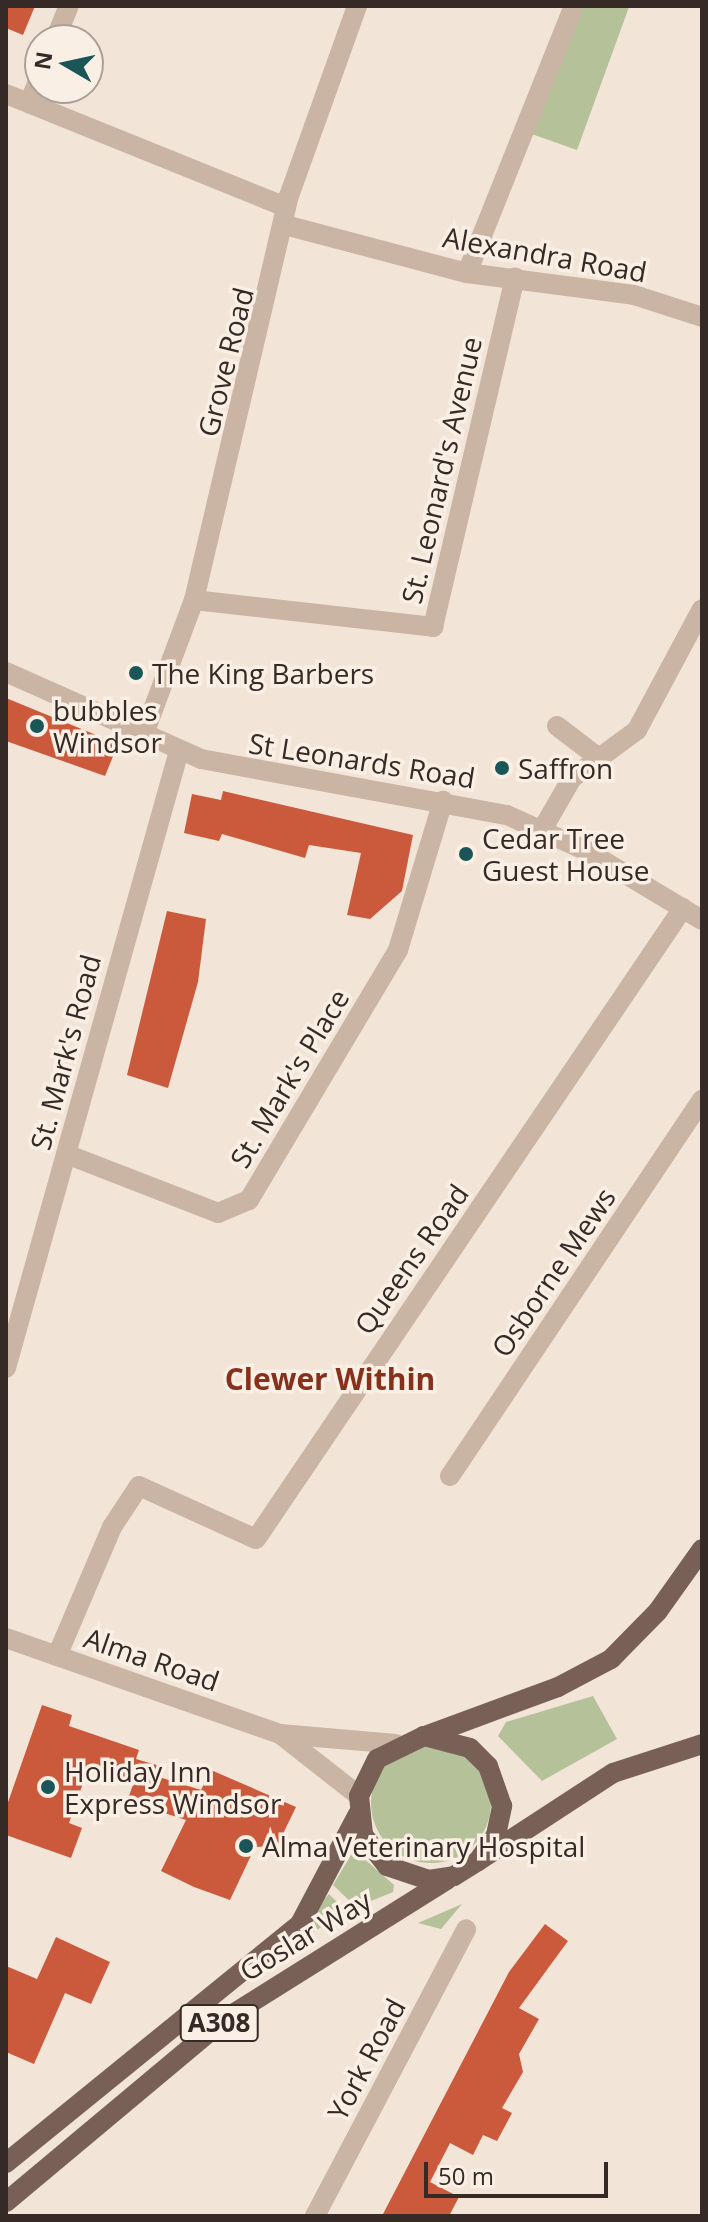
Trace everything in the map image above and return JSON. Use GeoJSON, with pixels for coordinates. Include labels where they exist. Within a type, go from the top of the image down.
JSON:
{"type":"FeatureCollection","features":[{"type":"Feature","properties":{"kind":"main road"},"geometry":{"type":"LineString","coordinates":[[396,1744],[558,1687],[611,1659],[658,1611],[702,1549]]}},
{"type":"Feature","properties":{"kind":"main road"},"geometry":{"type":"LineString","coordinates":[[424,1736],[470,1748],[497,1782],[496,1835],[478,1861]]}},
{"type":"Feature","properties":{"kind":"main road","name":"A308"},"geometry":{"type":"LineString","coordinates":[[358,1805],[377,1759],[396,1744]]}},
{"type":"Feature","properties":{"kind":"main road","name":"A308"},"geometry":{"type":"LineString","coordinates":[[454,1876],[613,1773],[702,1744]]}},
{"type":"Feature","properties":{"kind":"main road"},"geometry":{"type":"LineString","coordinates":[[358,1805],[363,1835],[387,1866],[409,1877],[454,1876]]}},
{"type":"Feature","properties":{"kind":"main road","name":"Goslar Way"},"geometry":{"type":"LineString","coordinates":[[6,2163],[300,1924],[358,1805]]}},
{"type":"Feature","properties":{"kind":"main road","name":"Goslar Way"},"geometry":{"type":"LineString","coordinates":[[6,2202],[225,2019],[454,1876]]}},
{"type":"Feature","properties":{"kind":"street","name":"Grove Road"},"geometry":{"type":"LineString","coordinates":[[145,731],[194,600],[285,216],[357,6]]}},
{"type":"Feature","properties":{"kind":"street"},"geometry":{"type":"LineString","coordinates":[[467,273],[574,6]]}},
{"type":"Feature","properties":{"kind":"street","name":"Alexandra Road"},"geometry":{"type":"LineString","coordinates":[[31,104],[285,216],[467,273],[634,295],[702,317]]}},
{"type":"Feature","properties":{"kind":"street","name":"St. Leonard's Avenue"},"geometry":{"type":"LineString","coordinates":[[194,600],[433,627],[515,277]]}},
{"type":"Feature","properties":{"kind":"street"},"geometry":{"type":"LineString","coordinates":[[542,830],[572,778],[637,730],[702,609]]}},
{"type":"Feature","properties":{"kind":"street","name":"St Leonards Road"},"geometry":{"type":"LineString","coordinates":[[6,672],[145,731],[179,751],[273,777],[443,801],[542,830],[702,920]]}},
{"type":"Feature","properties":{"kind":"street"},"geometry":{"type":"LineString","coordinates":[[557,726],[599,758]]}},
{"type":"Feature","properties":{"kind":"street","name":"St. Mark's Road"},"geometry":{"type":"LineString","coordinates":[[6,1368],[179,751]]}},
{"type":"Feature","properties":{"kind":"street","name":"St. Mark's Place"},"geometry":{"type":"LineString","coordinates":[[66,1154],[218,1213],[249,1200],[398,950],[443,801]]}},
{"type":"Feature","properties":{"kind":"street","name":"Queens Road"},"geometry":{"type":"LineString","coordinates":[[57,1656],[112,1527],[139,1486],[256,1539],[683,908]]}},
{"type":"Feature","properties":{"kind":"street","name":"Osborne Mews"},"geometry":{"type":"LineString","coordinates":[[450,1476],[702,1099]]}},
{"type":"Feature","properties":{"kind":"street","name":"Alma Road"},"geometry":{"type":"LineString","coordinates":[[6,1638],[280,1734],[396,1744]]}},
{"type":"Feature","properties":{"kind":"street","name":"Alma Road"},"geometry":{"type":"LineString","coordinates":[[280,1734],[358,1805]]}},
{"type":"Feature","properties":{"kind":"street","name":"York Road"},"geometry":{"type":"LineString","coordinates":[[315,2216],[466,1929]]}},
{"type":"Feature","properties":{"kind":"green space"},"geometry":{"type":"Polygon","coordinates":[[[573,6],[629,7],[577,150],[526,132],[573,6]]]}},
{"type":"Feature","properties":{"kind":"green space"},"geometry":{"type":"Polygon","coordinates":[[[593,1696],[617,1739],[542,1781],[498,1736],[506,1722],[593,1696]]]}},
{"type":"Feature","properties":{"kind":"green space"},"geometry":{"type":"Polygon","coordinates":[[[431,1743],[454,1748],[473,1761],[486,1780],[491,1803],[486,1826],[473,1845],[454,1858],[431,1863],[408,1858],[389,1845],[376,1826],[371,1803],[376,1780],[389,1761],[408,1748],[431,1743]]]}},
{"type":"Feature","properties":{"kind":"green space"},"geometry":{"type":"Polygon","coordinates":[[[354,1850],[394,1885],[393,1892],[356,1907],[333,1885],[354,1850]]]}},
{"type":"Feature","properties":{"kind":"green space"},"geometry":{"type":"Polygon","coordinates":[[[329,1894],[347,1912],[259,1964],[302,1924],[329,1894]]]}},
{"type":"Feature","properties":{"kind":"green space"},"geometry":{"type":"Polygon","coordinates":[[[462,1904],[441,1929],[418,1923],[462,1904]]]}},
{"type":"Feature","properties":{"kind":"building"},"geometry":{"type":"Polygon","coordinates":[[[6,6],[35,6],[28,24],[24,24],[23,35],[6,28],[6,6]]]}},
{"type":"Feature","properties":{"kind":"building"},"geometry":{"type":"Polygon","coordinates":[[[6,698],[118,744],[105,776],[6,741],[6,698]]]}},
{"type":"Feature","properties":{"kind":"building"},"geometry":{"type":"Polygon","coordinates":[[[223,791],[413,835],[402,891],[370,919],[347,915],[361,853],[309,845],[305,858],[222,834],[219,841],[184,833],[192,794],[221,800],[223,791]]]}},
{"type":"Feature","properties":{"kind":"building"},"geometry":{"type":"Polygon","coordinates":[[[167,911],[206,919],[198,982],[168,1088],[127,1075],[167,911]]]}},
{"type":"Feature","properties":{"kind":"building"},"geometry":{"type":"Polygon","coordinates":[[[42,1705],[72,1715],[69,1726],[139,1750],[136,1759],[160,1766],[156,1776],[201,1790],[211,1770],[296,1807],[277,1846],[255,1847],[230,1900],[194,1887],[161,1871],[186,1820],[127,1801],[133,1785],[88,1769],[69,1823],[82,1828],[71,1858],[6,1835],[6,1808],[42,1705]]]}},
{"type":"Feature","properties":{"kind":"building"},"geometry":{"type":"Polygon","coordinates":[[[545,1924],[568,1941],[519,2008],[539,2019],[519,2054],[523,2072],[502,2108],[512,2113],[497,2141],[483,2135],[473,2155],[450,2143],[430,2182],[459,2197],[449,2216],[382,2216],[509,1972],[545,1924]]]}},
{"type":"Feature","properties":{"kind":"building"},"geometry":{"type":"Polygon","coordinates":[[[56,1937],[110,1962],[91,2004],[65,1993],[34,2064],[6,2052],[6,1966],[37,1979],[56,1937]]]}},
{"type":"Feature","properties":{"kind":"place","name":"The King Barbers"},"geometry":{"type":"Point","coordinates":[136,673]}},
{"type":"Feature","properties":{"kind":"place","name":"bubbles Windsor"},"geometry":{"type":"Point","coordinates":[37,726]}},
{"type":"Feature","properties":{"kind":"place","name":"Saffron"},"geometry":{"type":"Point","coordinates":[502,768]}},
{"type":"Feature","properties":{"kind":"place","name":"Cedar Tree Guest House"},"geometry":{"type":"Point","coordinates":[466,854]}},
{"type":"Feature","properties":{"kind":"place","name":"Holiday Inn Express Windsor"},"geometry":{"type":"Point","coordinates":[48,1787]}},
{"type":"Feature","properties":{"kind":"place","name":"Alma Veterinary Hospital"},"geometry":{"type":"Point","coordinates":[246,1846]}},
{"type":"Feature","properties":{"kind":"district","name":"Clewer Within"},"geometry":{"type":"Point","coordinates":[330,1379]}}]}
